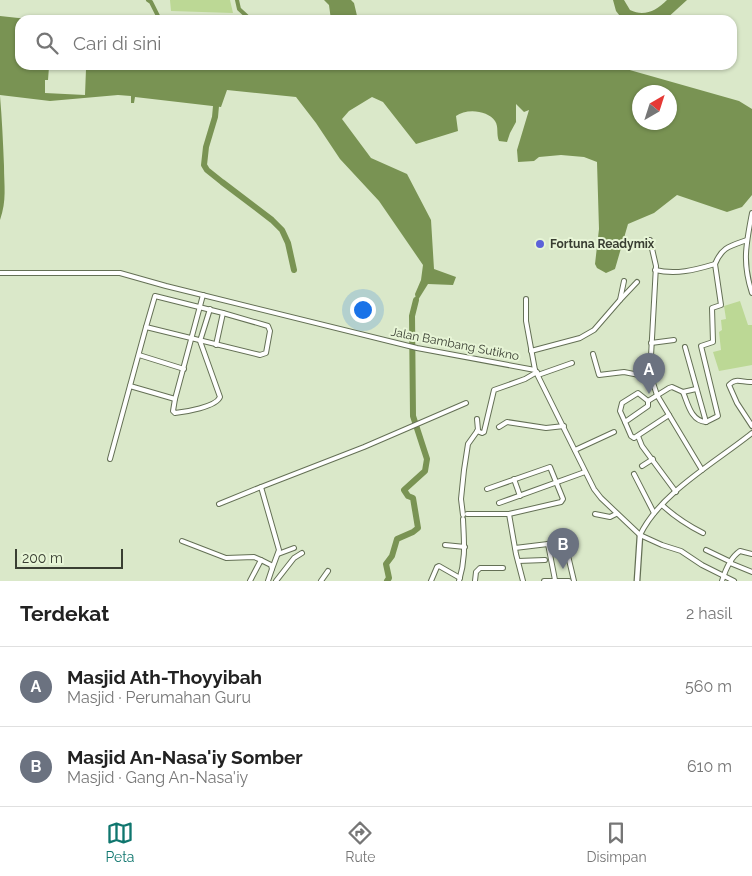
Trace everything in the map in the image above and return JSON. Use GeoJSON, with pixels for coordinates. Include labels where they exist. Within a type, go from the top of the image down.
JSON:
{"type":"FeatureCollection","features":[{"type":"Feature","properties":{"kind":"main road"},"geometry":{"type":"LineString","coordinates":[[636,581],[640,535]]}},
{"type":"Feature","properties":{"kind":"street"},"geometry":{"type":"LineString","coordinates":[[752,213],[745,267],[752,293]]}},
{"type":"Feature","properties":{"kind":"street"},"geometry":{"type":"LineString","coordinates":[[650,240],[655,261],[650,374],[657,395],[702,470]]}},
{"type":"Feature","properties":{"kind":"street"},"geometry":{"type":"LineString","coordinates":[[683,392],[692,414],[700,421],[706,422],[718,416],[701,346],[713,342],[712,308],[721,305],[715,264],[719,254],[724,249],[747,240]]}},
{"type":"Feature","properties":{"kind":"street"},"geometry":{"type":"LineString","coordinates":[[655,270],[673,273],[715,264]]}},
{"type":"Feature","properties":{"kind":"street","name":"Jalan Bambang Sutikno"},"geometry":{"type":"LineString","coordinates":[[0,273],[113,272],[417,348],[537,372]]}},
{"type":"Feature","properties":{"kind":"street"},"geometry":{"type":"LineString","coordinates":[[620,300],[624,281]]}},
{"type":"Feature","properties":{"kind":"street"},"geometry":{"type":"LineString","coordinates":[[531,352],[588,335],[637,282]]}},
{"type":"Feature","properties":{"kind":"street"},"geometry":{"type":"LineString","coordinates":[[203,295],[175,399],[173,411],[176,413],[198,409],[220,400],[200,341],[210,309]]}},
{"type":"Feature","properties":{"kind":"street"},"geometry":{"type":"LineString","coordinates":[[110,460],[146,327],[156,296],[268,326],[270,331],[266,353],[260,355],[146,327]]}},
{"type":"Feature","properties":{"kind":"street"},"geometry":{"type":"LineString","coordinates":[[526,299],[526,321],[531,352],[537,372],[598,494],[616,514],[640,535],[681,552],[734,581]]}},
{"type":"Feature","properties":{"kind":"street"},"geometry":{"type":"LineString","coordinates":[[216,345],[223,313]]}},
{"type":"Feature","properties":{"kind":"street"},"geometry":{"type":"LineString","coordinates":[[651,343],[674,340]]}},
{"type":"Feature","properties":{"kind":"street"},"geometry":{"type":"LineString","coordinates":[[685,347],[706,422]]}},
{"type":"Feature","properties":{"kind":"street"},"geometry":{"type":"LineString","coordinates":[[593,354],[599,375],[624,372],[639,375],[650,374]]}},
{"type":"Feature","properties":{"kind":"street"},"geometry":{"type":"LineString","coordinates":[[139,355],[184,368]]}},
{"type":"Feature","properties":{"kind":"street"},"geometry":{"type":"LineString","coordinates":[[477,432],[484,432],[494,390],[525,379],[537,372],[572,363]]}},
{"type":"Feature","properties":{"kind":"street"},"geometry":{"type":"LineString","coordinates":[[752,382],[740,380],[731,382],[729,385],[737,403],[752,426]]}},
{"type":"Feature","properties":{"kind":"street"},"geometry":{"type":"LineString","coordinates":[[130,386],[175,399]]}},
{"type":"Feature","properties":{"kind":"street"},"geometry":{"type":"LineString","coordinates":[[625,422],[648,406],[648,401],[671,387],[683,392],[696,389]]}},
{"type":"Feature","properties":{"kind":"street"},"geometry":{"type":"LineString","coordinates":[[648,401],[638,393],[622,403],[620,411],[631,436],[634,438],[669,414]]}},
{"type":"Feature","properties":{"kind":"street"},"geometry":{"type":"LineString","coordinates":[[219,504],[364,447],[466,403]]}},
{"type":"Feature","properties":{"kind":"street"},"geometry":{"type":"LineString","coordinates":[[431,581],[438,566],[460,580],[463,571],[465,516],[462,505],[462,490],[468,444],[477,432],[477,419]]}},
{"type":"Feature","properties":{"kind":"street"},"geometry":{"type":"LineString","coordinates":[[499,427],[507,422],[546,428],[564,426]]}},
{"type":"Feature","properties":{"kind":"street"},"geometry":{"type":"LineString","coordinates":[[575,450],[614,432]]}},
{"type":"Feature","properties":{"kind":"street"},"geometry":{"type":"LineString","coordinates":[[640,535],[662,504],[702,470],[752,433]]}},
{"type":"Feature","properties":{"kind":"street"},"geometry":{"type":"LineString","coordinates":[[638,436],[676,492]]}},
{"type":"Feature","properties":{"kind":"street"},"geometry":{"type":"LineString","coordinates":[[642,466],[653,459]]}},
{"type":"Feature","properties":{"kind":"street"},"geometry":{"type":"LineString","coordinates":[[465,516],[509,514],[561,502],[563,499],[550,466],[488,489]]}},
{"type":"Feature","properties":{"kind":"street"},"geometry":{"type":"LineString","coordinates":[[499,503],[586,472]]}},
{"type":"Feature","properties":{"kind":"street"},"geometry":{"type":"LineString","coordinates":[[634,474],[654,513]]}},
{"type":"Feature","properties":{"kind":"street"},"geometry":{"type":"LineString","coordinates":[[514,479],[520,496]]}},
{"type":"Feature","properties":{"kind":"street"},"geometry":{"type":"LineString","coordinates":[[261,487],[278,554],[268,581]]}},
{"type":"Feature","properties":{"kind":"street"},"geometry":{"type":"LineString","coordinates":[[662,504],[688,526],[703,533]]}},
{"type":"Feature","properties":{"kind":"street"},"geometry":{"type":"LineString","coordinates":[[509,514],[523,581]]}},
{"type":"Feature","properties":{"kind":"street"},"geometry":{"type":"LineString","coordinates":[[594,514],[610,517],[616,514]]}},
{"type":"Feature","properties":{"kind":"street"},"geometry":{"type":"LineString","coordinates":[[182,541],[226,558],[254,557],[268,563],[272,569]]}},
{"type":"Feature","properties":{"kind":"street"},"geometry":{"type":"LineString","coordinates":[[515,548],[565,543],[574,581]]}},
{"type":"Feature","properties":{"kind":"street"},"geometry":{"type":"LineString","coordinates":[[548,544],[555,580]]}},
{"type":"Feature","properties":{"kind":"street"},"geometry":{"type":"LineString","coordinates":[[445,545],[465,547]]}},
{"type":"Feature","properties":{"kind":"street"},"geometry":{"type":"LineString","coordinates":[[278,554],[294,548]]}},
{"type":"Feature","properties":{"kind":"street"},"geometry":{"type":"LineString","coordinates":[[706,550],[752,572]]}},
{"type":"Feature","properties":{"kind":"street"},"geometry":{"type":"LineString","coordinates":[[722,581],[730,562],[740,551],[752,554]]}},
{"type":"Feature","properties":{"kind":"street"},"geometry":{"type":"LineString","coordinates":[[276,581],[294,558],[302,553]]}},
{"type":"Feature","properties":{"kind":"street"},"geometry":{"type":"LineString","coordinates":[[250,581],[261,560]]}},
{"type":"Feature","properties":{"kind":"street"},"geometry":{"type":"LineString","coordinates":[[518,561],[545,560]]}},
{"type":"Feature","properties":{"kind":"street"},"geometry":{"type":"LineString","coordinates":[[474,581],[476,572],[480,568],[503,568]]}},
{"type":"Feature","properties":{"kind":"street"},"geometry":{"type":"LineString","coordinates":[[322,581],[328,571]]}},
{"type":"Feature","properties":{"kind":"street"},"geometry":{"type":"LineString","coordinates":[[544,581],[568,581]]}},
{"type":"Feature","properties":{"kind":"shaded area"},"geometry":{"type":"Polygon","coordinates":[[[170,0],[230,0],[233,13],[171,11],[170,0]]]}},
{"type":"Feature","properties":{"kind":"shaded area"},"geometry":{"type":"Polygon","coordinates":[[[324,0],[351,0],[354,3],[357,15],[330,15],[329,5],[324,0]]]}},
{"type":"Feature","properties":{"kind":"shaded area"},"geometry":{"type":"Polygon","coordinates":[[[613,0],[624,0],[630,10],[645,13],[654,10],[667,0],[687,0],[670,15],[619,15],[613,0]]]}},
{"type":"Feature","properties":{"kind":"shaded area"},"geometry":{"type":"Polygon","coordinates":[[[0,16],[15,18],[15,70],[630,70],[739,101],[752,109],[752,195],[742,207],[727,212],[677,195],[654,213],[628,224],[615,269],[606,273],[597,268],[595,264],[599,229],[597,162],[584,157],[561,155],[539,157],[534,161],[518,162],[517,150],[529,110],[524,112],[516,104],[516,122],[507,142],[499,141],[496,123],[492,117],[482,112],[471,111],[460,113],[456,116],[458,131],[416,144],[383,102],[372,97],[349,111],[342,119],[371,158],[407,174],[431,220],[434,269],[456,277],[453,285],[428,284],[418,300],[416,300],[415,294],[421,280],[423,265],[379,201],[340,159],[296,97],[227,90],[221,107],[135,97],[134,103],[131,103],[131,96],[118,95],[50,101],[0,95],[0,16]]]}},
{"type":"Feature","properties":{"kind":"shaded area"},"geometry":{"type":"Polygon","coordinates":[[[0,96],[5,193],[0,220],[0,96]]]}},
{"type":"Feature","properties":{"kind":"shaded area"},"geometry":{"type":"Polygon","coordinates":[[[740,301],[748,325],[752,325],[752,365],[719,371],[713,352],[721,350],[719,332],[722,330],[721,320],[726,319],[724,306],[740,301]]]}},
{"type":"Feature","properties":{"kind":"pier"},"geometry":{"type":"Polygon","coordinates":[[[49,70],[86,70],[85,95],[45,93],[45,80],[48,80],[49,70]]]}},
{"type":"Feature","properties":{"kind":"waterway"},"geometry":{"type":"LineString","coordinates":[[148,0],[158,15]]}},
{"type":"Feature","properties":{"kind":"waterway"},"geometry":{"type":"LineString","coordinates":[[237,0],[239,9],[246,15]]}},
{"type":"Feature","properties":{"kind":"waterway"},"geometry":{"type":"LineString","coordinates":[[216,106],[215,117],[206,147],[204,165],[207,170],[272,220],[282,230],[288,243],[294,270]]}},
{"type":"Feature","properties":{"kind":"waterway"},"geometry":{"type":"LineString","coordinates":[[387,581],[389,578],[386,564],[392,556],[397,539],[418,528],[413,498],[408,496],[404,490],[425,471],[427,459],[413,416],[412,316],[416,300]]}},
{"type":"Feature","properties":{"kind":"place","name":"Fortuna Readymix"},"geometry":{"type":"Point","coordinates":[540,244]}},
{"type":"Feature","properties":{"kind":"place","name":"Masjid Ath-Thoyyibah"},"geometry":{"type":"Point","coordinates":[649,394]}},
{"type":"Feature","properties":{"kind":"place","name":"Masjid An-Nasa'iy Somber"},"geometry":{"type":"Point","coordinates":[563,569]}}]}
